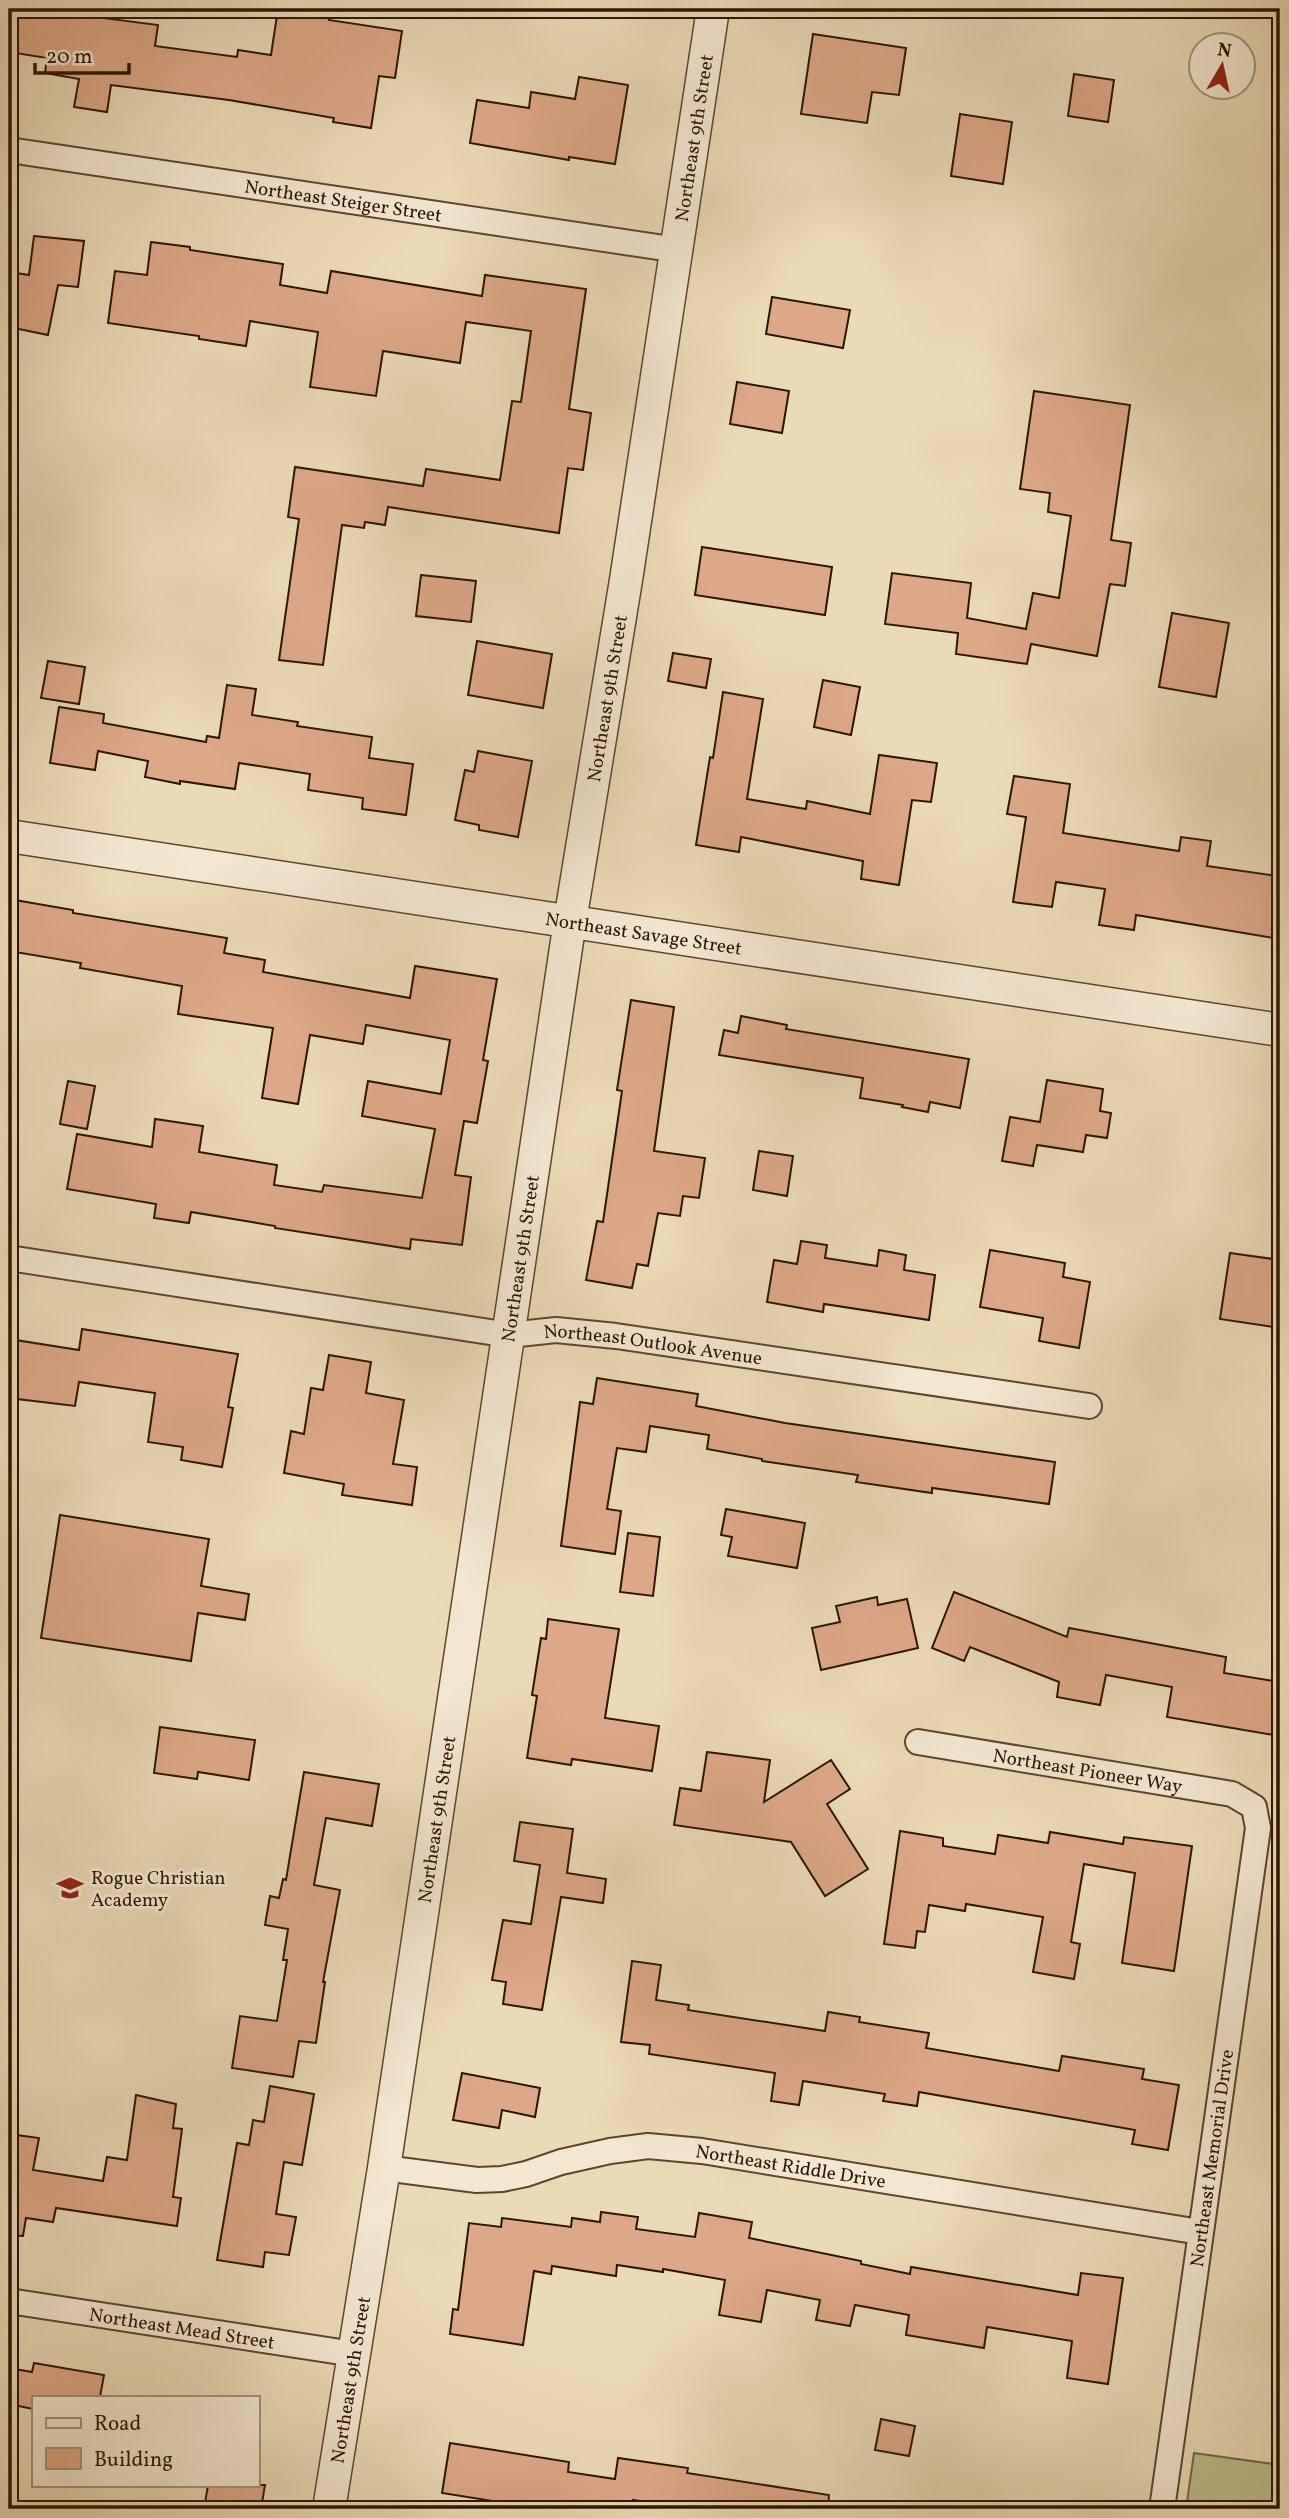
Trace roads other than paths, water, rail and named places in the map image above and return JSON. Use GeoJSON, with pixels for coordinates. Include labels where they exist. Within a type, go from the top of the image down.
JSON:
{"type":"FeatureCollection","features":[{"type":"Feature","properties":{"kind":"street","name":"Northeast 9th Street"},"geometry":{"type":"LineString","coordinates":[[329,2509],[384,2168],[570,921],[678,250],[713,9]]}},
{"type":"Feature","properties":{"kind":"street","name":"Northeast Steiger Street"},"geometry":{"type":"LineString","coordinates":[[9,150],[678,250]]}},
{"type":"Feature","properties":{"kind":"street","name":"Northeast Savage Street"},"geometry":{"type":"LineString","coordinates":[[9,836],[1280,1030]]}},
{"type":"Feature","properties":{"kind":"street","name":"Northeast Outlook Avenue"},"geometry":{"type":"LineString","coordinates":[[9,1258],[509,1335],[556,1329],[616,1336],[1089,1406]]}},
{"type":"Feature","properties":{"kind":"street","name":"Northeast Pioneer Way"},"geometry":{"type":"LineString","coordinates":[[918,1742],[1232,1794],[1254,1807]]}},
{"type":"Feature","properties":{"kind":"street","name":"Northeast Memorial Drive"},"geometry":{"type":"LineString","coordinates":[[1162,2509],[1258,1828],[1254,1807]]}},
{"type":"Feature","properties":{"kind":"street","name":"Northeast Riddle Drive"},"geometry":{"type":"LineString","coordinates":[[384,2168],[477,2180],[502,2179],[561,2162],[648,2146],[702,2151],[1200,2232]]}},
{"type":"Feature","properties":{"kind":"street","name":"Northeast Mead Street"},"geometry":{"type":"LineString","coordinates":[[9,2301],[354,2354]]}},
{"type":"Feature","properties":{"kind":"place","name":"Rogue Christian Academy"},"geometry":{"type":"Point","coordinates":[70,1888]}}]}
